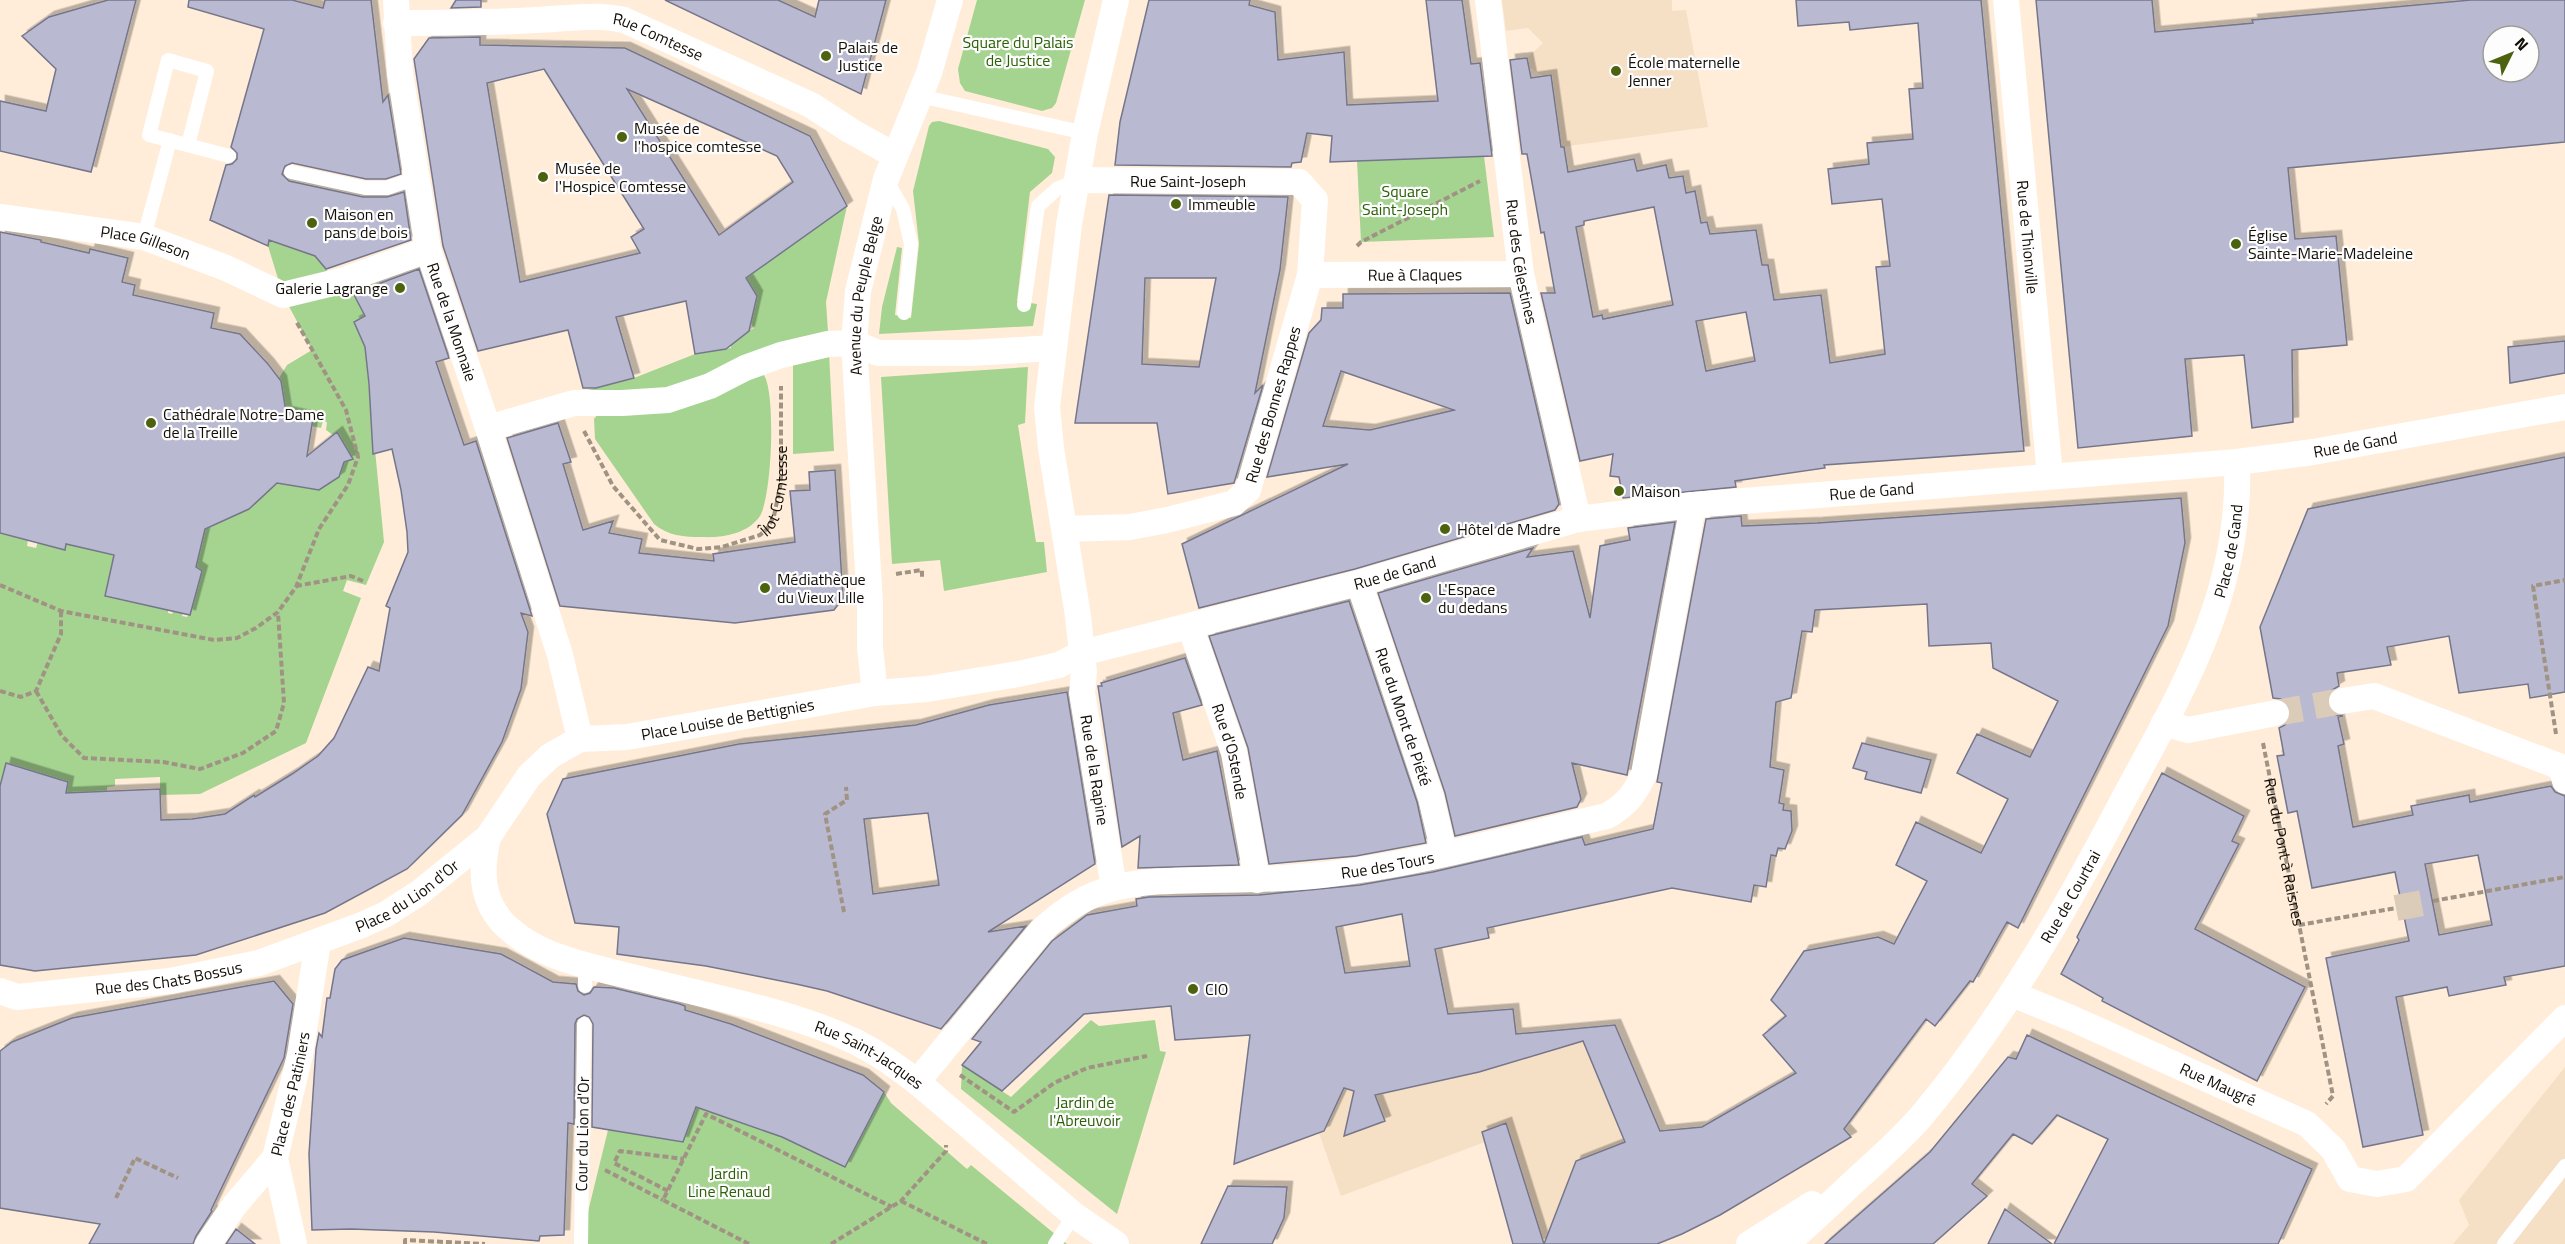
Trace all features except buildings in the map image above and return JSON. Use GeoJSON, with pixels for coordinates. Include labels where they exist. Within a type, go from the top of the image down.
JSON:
{"type":"FeatureCollection","features":[{"type":"Feature","properties":{"kind":"street","name":"Avenue du Peuple Belge"},"geometry":{"type":"LineString","coordinates":[[875,693],[870,648],[870,603],[854,343],[858,291],[890,167],[936,52],[950,0]]}},
{"type":"Feature","properties":{"kind":"street"},"geometry":{"type":"LineString","coordinates":[[1082,653],[1051,448],[1047,407],[1077,180],[1085,133],[1116,0]]}},
{"type":"Feature","properties":{"kind":"street","name":"Rue des Célestines"},"geometry":{"type":"LineString","coordinates":[[1488,0],[1521,274],[1578,519]]}},
{"type":"Feature","properties":{"kind":"street","name":"Rue de Thionville"},"geometry":{"type":"LineString","coordinates":[[2006,0],[2050,476]]}},
{"type":"Feature","properties":{"kind":"street","name":"Rue Comtesse"},"geometry":{"type":"LineString","coordinates":[[396,12],[529,21],[594,8],[605,15],[641,26],[811,105],[851,131],[890,167]]}},
{"type":"Feature","properties":{"kind":"street","name":"Rue de la Monnaie"},"geometry":{"type":"LineString","coordinates":[[396,12],[400,73],[428,250],[488,428],[553,636],[567,681],[580,738]]}},
{"type":"Feature","properties":{"kind":"street","name":"Rue Saint-Joseph"},"geometry":{"type":"LineString","coordinates":[[1077,180],[1299,182]]}},
{"type":"Feature","properties":{"kind":"street","name":"Rue des Bonnes Rappes"},"geometry":{"type":"LineString","coordinates":[[1065,529],[1131,527],[1175,519],[1234,503],[1248,490],[1310,275],[1315,200],[1299,182]]}},
{"type":"Feature","properties":{"kind":"street","name":"Place Gilleson"},"geometry":{"type":"LineString","coordinates":[[0,217],[144,237],[226,268],[283,295]]}},
{"type":"Feature","properties":{"kind":"street"},"geometry":{"type":"LineString","coordinates":[[283,295],[341,281],[428,250]]}},
{"type":"Feature","properties":{"kind":"street","name":"Rue à Claques"},"geometry":{"type":"LineString","coordinates":[[1310,275],[1521,274]]}},
{"type":"Feature","properties":{"kind":"street"},"geometry":{"type":"LineString","coordinates":[[488,428],[574,403],[668,400],[710,386],[745,368],[828,344],[854,343],[878,353],[970,353],[1053,348]]}},
{"type":"Feature","properties":{"kind":"street","name":"Rue de Gand"},"geometry":{"type":"LineString","coordinates":[[1190,626],[1359,583],[1578,519],[1693,505],[2237,462],[2313,452],[2565,406]]}},
{"type":"Feature","properties":{"kind":"street","name":"Place de Gand"},"geometry":{"type":"LineString","coordinates":[[2206,637],[2221,594],[2235,537],[2238,495],[2237,462]]}},
{"type":"Feature","properties":{"kind":"street","name":"Rue des Tours"},"geometry":{"type":"LineString","coordinates":[[917,1082],[1041,931],[1058,916],[1084,899],[1114,888],[1150,881],[1257,880],[1323,875],[1444,853],[1607,816],[1623,807],[1636,792],[1644,774],[1693,505]]}},
{"type":"Feature","properties":{"kind":"street","name":"Rue du Mont de Piété"},"geometry":{"type":"LineString","coordinates":[[1359,583],[1431,798],[1444,853]]}},
{"type":"Feature","properties":{"kind":"street","name":"Place Louise de Bettignies"},"geometry":{"type":"LineString","coordinates":[[529,776],[550,756],[580,738],[627,737],[875,693],[927,689],[1018,674],[1059,665],[1082,653],[1190,626]]}},
{"type":"Feature","properties":{"kind":"street","name":"Rue d'Ostende"},"geometry":{"type":"LineString","coordinates":[[1190,626],[1234,753],[1257,880]]}},
{"type":"Feature","properties":{"kind":"street","name":"Rue de Courtrai"},"geometry":{"type":"LineString","coordinates":[[1872,1165],[1903,1138],[1970,1055],[2012,994],[2067,907],[2164,723],[2206,637]]}},
{"type":"Feature","properties":{"kind":"street","name":"Rue de la Rapine"},"geometry":{"type":"LineString","coordinates":[[1082,653],[1084,672],[1082,693],[1114,888]]}},
{"type":"Feature","properties":{"kind":"street"},"geometry":{"type":"LineString","coordinates":[[2342,701],[2374,696],[2563,774]]}},
{"type":"Feature","properties":{"kind":"street"},"geometry":{"type":"LineString","coordinates":[[2164,723],[2188,730],[2267,715]]}},
{"type":"Feature","properties":{"kind":"street","name":"Place du Lion d'Or"},"geometry":{"type":"LineString","coordinates":[[318,942],[395,908],[432,883],[488,837],[529,776]]}},
{"type":"Feature","properties":{"kind":"street","name":"Place du Lion d'Or"},"geometry":{"type":"LineString","coordinates":[[488,837],[483,878],[486,897],[495,914],[525,940],[581,970]]}},
{"type":"Feature","properties":{"kind":"street","name":"Rue des Chats Bossus"},"geometry":{"type":"LineString","coordinates":[[6,999],[170,981],[259,963],[318,942]]}},
{"type":"Feature","properties":{"kind":"street","name":"Place des Patiniers"},"geometry":{"type":"LineString","coordinates":[[294,1244],[275,1158],[300,1055],[318,942]]}},
{"type":"Feature","properties":{"kind":"street","name":"Rue Saint-Jacques"},"geometry":{"type":"LineString","coordinates":[[581,970],[812,1025],[855,1042],[895,1065],[917,1082],[1074,1215],[1116,1244]]}},
{"type":"Feature","properties":{"kind":"street","name":"Rue Maugré"},"geometry":{"type":"LineString","coordinates":[[2012,994],[2071,1018],[2307,1124],[2333,1149],[2350,1179],[2378,1184],[2406,1179],[2565,1018]]}},
{"type":"Feature","properties":{"kind":"street"},"geometry":{"type":"LineString","coordinates":[[208,1244],[246,1190],[275,1158]]}},
{"type":"Feature","properties":{"kind":"street"},"geometry":{"type":"LineString","coordinates":[[1749,1244],[1872,1165]]}},
{"type":"Feature","properties":{"kind":"street"},"geometry":{"type":"LineString","coordinates":[[1786,1244],[1872,1165]]}},
{"type":"Feature","properties":{"kind":"lane"},"geometry":{"type":"LineString","coordinates":[[188,145],[207,70],[168,60],[149,135],[229,156]]}},
{"type":"Feature","properties":{"kind":"lane"},"geometry":{"type":"LineString","coordinates":[[920,96],[1085,133]]}},
{"type":"Feature","properties":{"kind":"lane"},"geometry":{"type":"LineString","coordinates":[[144,237],[170,140]]}},
{"type":"Feature","properties":{"kind":"lane"},"geometry":{"type":"LineString","coordinates":[[890,167],[911,244],[904,313]]}},
{"type":"Feature","properties":{"kind":"lane"},"geometry":{"type":"LineString","coordinates":[[291,172],[365,188],[387,188],[417,178]]}},
{"type":"Feature","properties":{"kind":"lane"},"geometry":{"type":"LineString","coordinates":[[1024,305],[1038,206],[1057,189],[1077,180]]}},
{"type":"Feature","properties":{"kind":"lane","name":"Cour du Lion d'Or"},"geometry":{"type":"LineString","coordinates":[[580,1244],[584,1024]]}},
{"type":"Feature","properties":{"kind":"lane"},"geometry":{"type":"LineString","coordinates":[[2504,1244],[2565,1166]]}},
{"type":"Feature","properties":{"kind":"lane"},"geometry":{"type":"LineString","coordinates":[[1055,1244],[1074,1215]]}},
{"type":"Feature","properties":{"kind":"path"},"geometry":{"type":"LineString","coordinates":[[1360,242],[1486,177],[1509,176]]}},
{"type":"Feature","properties":{"kind":"path"},"geometry":{"type":"LineString","coordinates":[[0,585],[61,611],[214,640],[237,638],[278,612],[296,587],[319,529],[348,485],[358,457],[346,410],[283,295]]}},
{"type":"Feature","properties":{"kind":"path","name":"Îlot Comtesse"},"geometry":{"type":"LineString","coordinates":[[574,403],[583,429],[613,486],[660,540],[698,549],[742,542],[767,529],[774,516],[781,482],[781,356]]}},
{"type":"Feature","properties":{"kind":"path"},"geometry":{"type":"LineString","coordinates":[[296,587],[351,576],[363,580]]}},
{"type":"Feature","properties":{"kind":"path"},"geometry":{"type":"LineString","coordinates":[[2563,774],[2533,586],[2565,580]]}},
{"type":"Feature","properties":{"kind":"path"},"geometry":{"type":"LineString","coordinates":[[0,691],[21,697],[36,691],[61,634],[61,611]]}},
{"type":"Feature","properties":{"kind":"path"},"geometry":{"type":"LineString","coordinates":[[36,691],[62,736],[84,758],[163,762],[200,769],[243,753],[276,731],[284,703],[278,612]]}},
{"type":"Feature","properties":{"kind":"path","name":"Rue du Pont à Raisnes"},"geometry":{"type":"LineString","coordinates":[[2267,715],[2299,926],[2396,908]]}},
{"type":"Feature","properties":{"kind":"path"},"geometry":{"type":"LineString","coordinates":[[844,912],[825,814],[847,800],[846,787]]}},
{"type":"Feature","properties":{"kind":"path"},"geometry":{"type":"LineString","coordinates":[[2433,901],[2565,877]]}},
{"type":"Feature","properties":{"kind":"path"},"geometry":{"type":"LineString","coordinates":[[2299,926],[2333,1096],[2307,1124]]}},
{"type":"Feature","properties":{"kind":"path"},"geometry":{"type":"LineString","coordinates":[[958,1072],[1014,1112],[1054,1083],[1087,1068],[1147,1056]]}},
{"type":"Feature","properties":{"kind":"path"},"geometry":{"type":"LineString","coordinates":[[663,1200],[706,1114],[892,1207]]}},
{"type":"Feature","properties":{"kind":"path"},"geometry":{"type":"LineString","coordinates":[[668,1191],[614,1163],[620,1151],[684,1159]]}},
{"type":"Feature","properties":{"kind":"path"},"geometry":{"type":"LineString","coordinates":[[831,1244],[901,1201],[946,1151]]}},
{"type":"Feature","properties":{"kind":"path"},"geometry":{"type":"LineString","coordinates":[[116,1198],[135,1158],[178,1178]]}},
{"type":"Feature","properties":{"kind":"path"},"geometry":{"type":"LineString","coordinates":[[582,1158],[749,1244]]}},
{"type":"Feature","properties":{"kind":"path"},"geometry":{"type":"LineString","coordinates":[[901,1201],[987,1244]]}},
{"type":"Feature","properties":{"kind":"path"},"geometry":{"type":"LineString","coordinates":[[405,1244],[405,1240],[485,1244]]}},
{"type":"Feature","properties":{"kind":"shaded area","name":"École maternelle Jenner"},"geometry":{"type":"Polygon","coordinates":[[[1502,0],[1672,0],[1672,11],[1686,10],[1708,127],[1561,147],[1552,75],[1543,76],[1529,67],[1527,58],[1543,43],[1528,28],[1506,31],[1502,0]]]}},
{"type":"Feature","properties":{"kind":"shaded area"},"geometry":{"type":"Polygon","coordinates":[[[1513,1009],[1517,1034],[1615,1025],[1638,1137],[1681,1235],[1657,1244],[1535,1244],[1501,1136],[1341,1196],[1289,1047],[1286,1028],[1513,1009]]]}},
{"type":"Feature","properties":{"kind":"shaded area"},"geometry":{"type":"Polygon","coordinates":[[[2565,1067],[2565,1244],[2453,1244],[2469,1225],[2459,1200],[2565,1067]]]}},
{"type":"Feature","properties":{"kind":"green space","name":"Square du Palais de Justice"},"geometry":{"type":"Polygon","coordinates":[[[977,0],[1085,0],[1056,103],[1052,108],[1042,111],[965,91],[960,83],[958,69],[977,0]]]}},
{"type":"Feature","properties":{"kind":"green space"},"geometry":{"type":"Polygon","coordinates":[[[939,121],[1048,149],[1055,157],[1052,173],[1030,192],[1017,301],[1037,304],[1033,326],[879,334],[882,307],[897,247],[902,248],[895,315],[911,318],[919,244],[913,191],[929,126],[932,122],[939,121]]]}},
{"type":"Feature","properties":{"kind":"green space","name":"Square Saint-Joseph"},"geometry":{"type":"Polygon","coordinates":[[[1484,156],[1494,237],[1361,242],[1357,161],[1484,156]]]}},
{"type":"Feature","properties":{"kind":"green space"},"geometry":{"type":"Polygon","coordinates":[[[847,206],[826,302],[828,332],[664,391],[584,391],[634,378],[695,354],[731,348],[731,343],[748,327],[751,330],[754,328],[751,324],[757,296],[746,278],[847,206]]]}},
{"type":"Feature","properties":{"kind":"green space"},"geometry":{"type":"Polygon","coordinates":[[[276,219],[302,252],[307,253],[332,240],[324,267],[350,288],[365,316],[354,322],[365,347],[384,542],[366,585],[347,580],[343,591],[361,598],[306,743],[200,794],[160,795],[160,777],[115,779],[115,786],[107,787],[107,791],[84,792],[65,800],[68,782],[7,763],[0,786],[0,533],[28,539],[27,546],[36,548],[41,531],[56,548],[65,550],[66,544],[114,555],[105,596],[168,610],[168,613],[172,614],[173,611],[183,613],[182,616],[187,617],[193,608],[191,608],[199,570],[196,567],[203,529],[250,509],[258,490],[278,482],[333,435],[326,430],[327,422],[323,421],[321,428],[283,420],[274,382],[287,365],[312,350],[283,295],[268,246],[276,219]]]}},
{"type":"Feature","properties":{"kind":"green space"},"geometry":{"type":"Polygon","coordinates":[[[829,353],[834,451],[793,454],[793,365],[829,353]]]}},
{"type":"Feature","properties":{"kind":"green space"},"geometry":{"type":"Polygon","coordinates":[[[1028,367],[1025,423],[1018,425],[1036,542],[1044,542],[1047,572],[944,591],[940,560],[892,564],[881,377],[1028,367]]]}},
{"type":"Feature","properties":{"kind":"green space"},"geometry":{"type":"Polygon","coordinates":[[[758,373],[764,375],[768,386],[771,423],[770,468],[760,516],[742,531],[718,537],[683,536],[659,528],[595,439],[594,419],[598,414],[758,373]]]}},
{"type":"Feature","properties":{"kind":"green space","name":"Jardin de l'Abreuvoir"},"geometry":{"type":"Polygon","coordinates":[[[1091,1020],[1099,1026],[1155,1020],[1160,1051],[1166,1052],[1117,1214],[961,1089],[962,1065],[1011,1097],[1091,1020]]]}},
{"type":"Feature","properties":{"kind":"green space","name":"Jardin Line Renaud"},"geometry":{"type":"Polygon","coordinates":[[[884,1092],[891,1103],[967,1169],[971,1165],[1067,1244],[585,1244],[586,1220],[608,1130],[683,1142],[697,1106],[782,1137],[845,1167],[884,1092]]]}},
{"type":"Feature","properties":{"kind":"tunnel"},"geometry":{"type":"LineString","coordinates":[[2276,713],[2342,701]]}},
{"type":"Feature","properties":{"kind":"tunnel"},"geometry":{"type":"LineString","coordinates":[[2396,908],[2433,901]]}},
{"type":"Feature","properties":{"kind":"place","name":"Palais de Justice"},"geometry":{"type":"Point","coordinates":[826,56]}},
{"type":"Feature","properties":{"kind":"place","name":"École maternelle Jenner"},"geometry":{"type":"Point","coordinates":[1616,71]}},
{"type":"Feature","properties":{"kind":"place","name":"Musée de l'hospice comtesse"},"geometry":{"type":"Point","coordinates":[622,137]}},
{"type":"Feature","properties":{"kind":"place","name":"Musée de l'Hospice Comtesse"},"geometry":{"type":"Point","coordinates":[543,177]}},
{"type":"Feature","properties":{"kind":"place","name":"Immeuble"},"geometry":{"type":"Point","coordinates":[1176,204]}},
{"type":"Feature","properties":{"kind":"place","name":"Maison en pans de bois"},"geometry":{"type":"Point","coordinates":[312,223]}},
{"type":"Feature","properties":{"kind":"place","name":"Église Sainte-Marie-Madeleine"},"geometry":{"type":"Point","coordinates":[2236,244]}},
{"type":"Feature","properties":{"kind":"place","name":"Galerie Lagrange"},"geometry":{"type":"Point","coordinates":[400,288]}},
{"type":"Feature","properties":{"kind":"place","name":"Cathédrale Notre-Dame de la Treille"},"geometry":{"type":"Point","coordinates":[151,423]}},
{"type":"Feature","properties":{"kind":"place","name":"Maison"},"geometry":{"type":"Point","coordinates":[1619,491]}},
{"type":"Feature","properties":{"kind":"place","name":"Hôtel de Madre"},"geometry":{"type":"Point","coordinates":[1445,529]}},
{"type":"Feature","properties":{"kind":"place","name":"Médiathèque du Vieux Lille"},"geometry":{"type":"Point","coordinates":[765,588]}},
{"type":"Feature","properties":{"kind":"place","name":"L'Espace du dedans"},"geometry":{"type":"Point","coordinates":[1426,598]}},
{"type":"Feature","properties":{"kind":"place","name":"CIO"},"geometry":{"type":"Point","coordinates":[1193,989]}}]}
